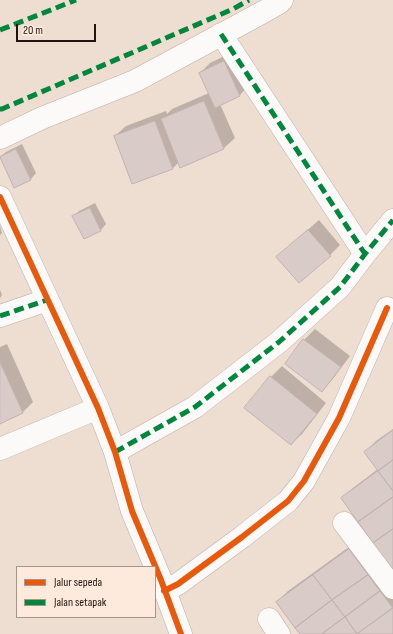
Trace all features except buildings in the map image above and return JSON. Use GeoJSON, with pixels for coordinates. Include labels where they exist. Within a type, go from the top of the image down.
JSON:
{"type":"FeatureCollection","features":[{"type":"Feature","properties":{"kind":"street"},"geometry":{"type":"LineString","coordinates":[[0,138],[42,118],[135,81],[265,11],[282,0]]}},
{"type":"Feature","properties":{"kind":"street"},"geometry":{"type":"LineString","coordinates":[[221,34],[365,254]]}},
{"type":"Feature","properties":{"kind":"street"},"geometry":{"type":"LineString","coordinates":[[0,197],[98,408],[115,452],[132,511],[154,566]]}},
{"type":"Feature","properties":{"kind":"street"},"geometry":{"type":"LineString","coordinates":[[115,452],[195,407],[279,342],[340,287],[393,220]]}},
{"type":"Feature","properties":{"kind":"street"},"geometry":{"type":"LineString","coordinates":[[0,316],[47,300]]}},
{"type":"Feature","properties":{"kind":"street"},"geometry":{"type":"LineString","coordinates":[[164,591],[178,584],[288,501],[304,481],[340,418],[387,308]]}},
{"type":"Feature","properties":{"kind":"street"},"geometry":{"type":"LineString","coordinates":[[0,450],[98,408]]}},
{"type":"Feature","properties":{"kind":"street"},"geometry":{"type":"LineString","coordinates":[[344,523],[393,588]]}},
{"type":"Feature","properties":{"kind":"street"},"geometry":{"type":"LineString","coordinates":[[156,571],[181,634]]}},
{"type":"Feature","properties":{"kind":"marked path"},"geometry":{"type":"LineString","coordinates":[[0,30],[76,0]]}},
{"type":"Feature","properties":{"kind":"marked path"},"geometry":{"type":"LineString","coordinates":[[0,109],[233,9],[249,0]]}},
{"type":"Feature","properties":{"kind":"marked path"},"geometry":{"type":"LineString","coordinates":[[221,34],[365,254]]}},
{"type":"Feature","properties":{"kind":"marked path"},"geometry":{"type":"LineString","coordinates":[[115,452],[195,407],[279,342],[340,287],[393,220]]}},
{"type":"Feature","properties":{"kind":"marked path"},"geometry":{"type":"LineString","coordinates":[[0,316],[47,300]]}},
{"type":"Feature","properties":{"kind":"cycle path"},"geometry":{"type":"LineString","coordinates":[[0,197],[98,408],[115,452],[132,511],[155,566]]}},
{"type":"Feature","properties":{"kind":"cycle path"},"geometry":{"type":"LineString","coordinates":[[164,591],[178,584],[288,501],[304,481],[339,418],[387,308]]}},
{"type":"Feature","properties":{"kind":"cycle path"},"geometry":{"type":"LineString","coordinates":[[156,568],[181,634]]}}]}
